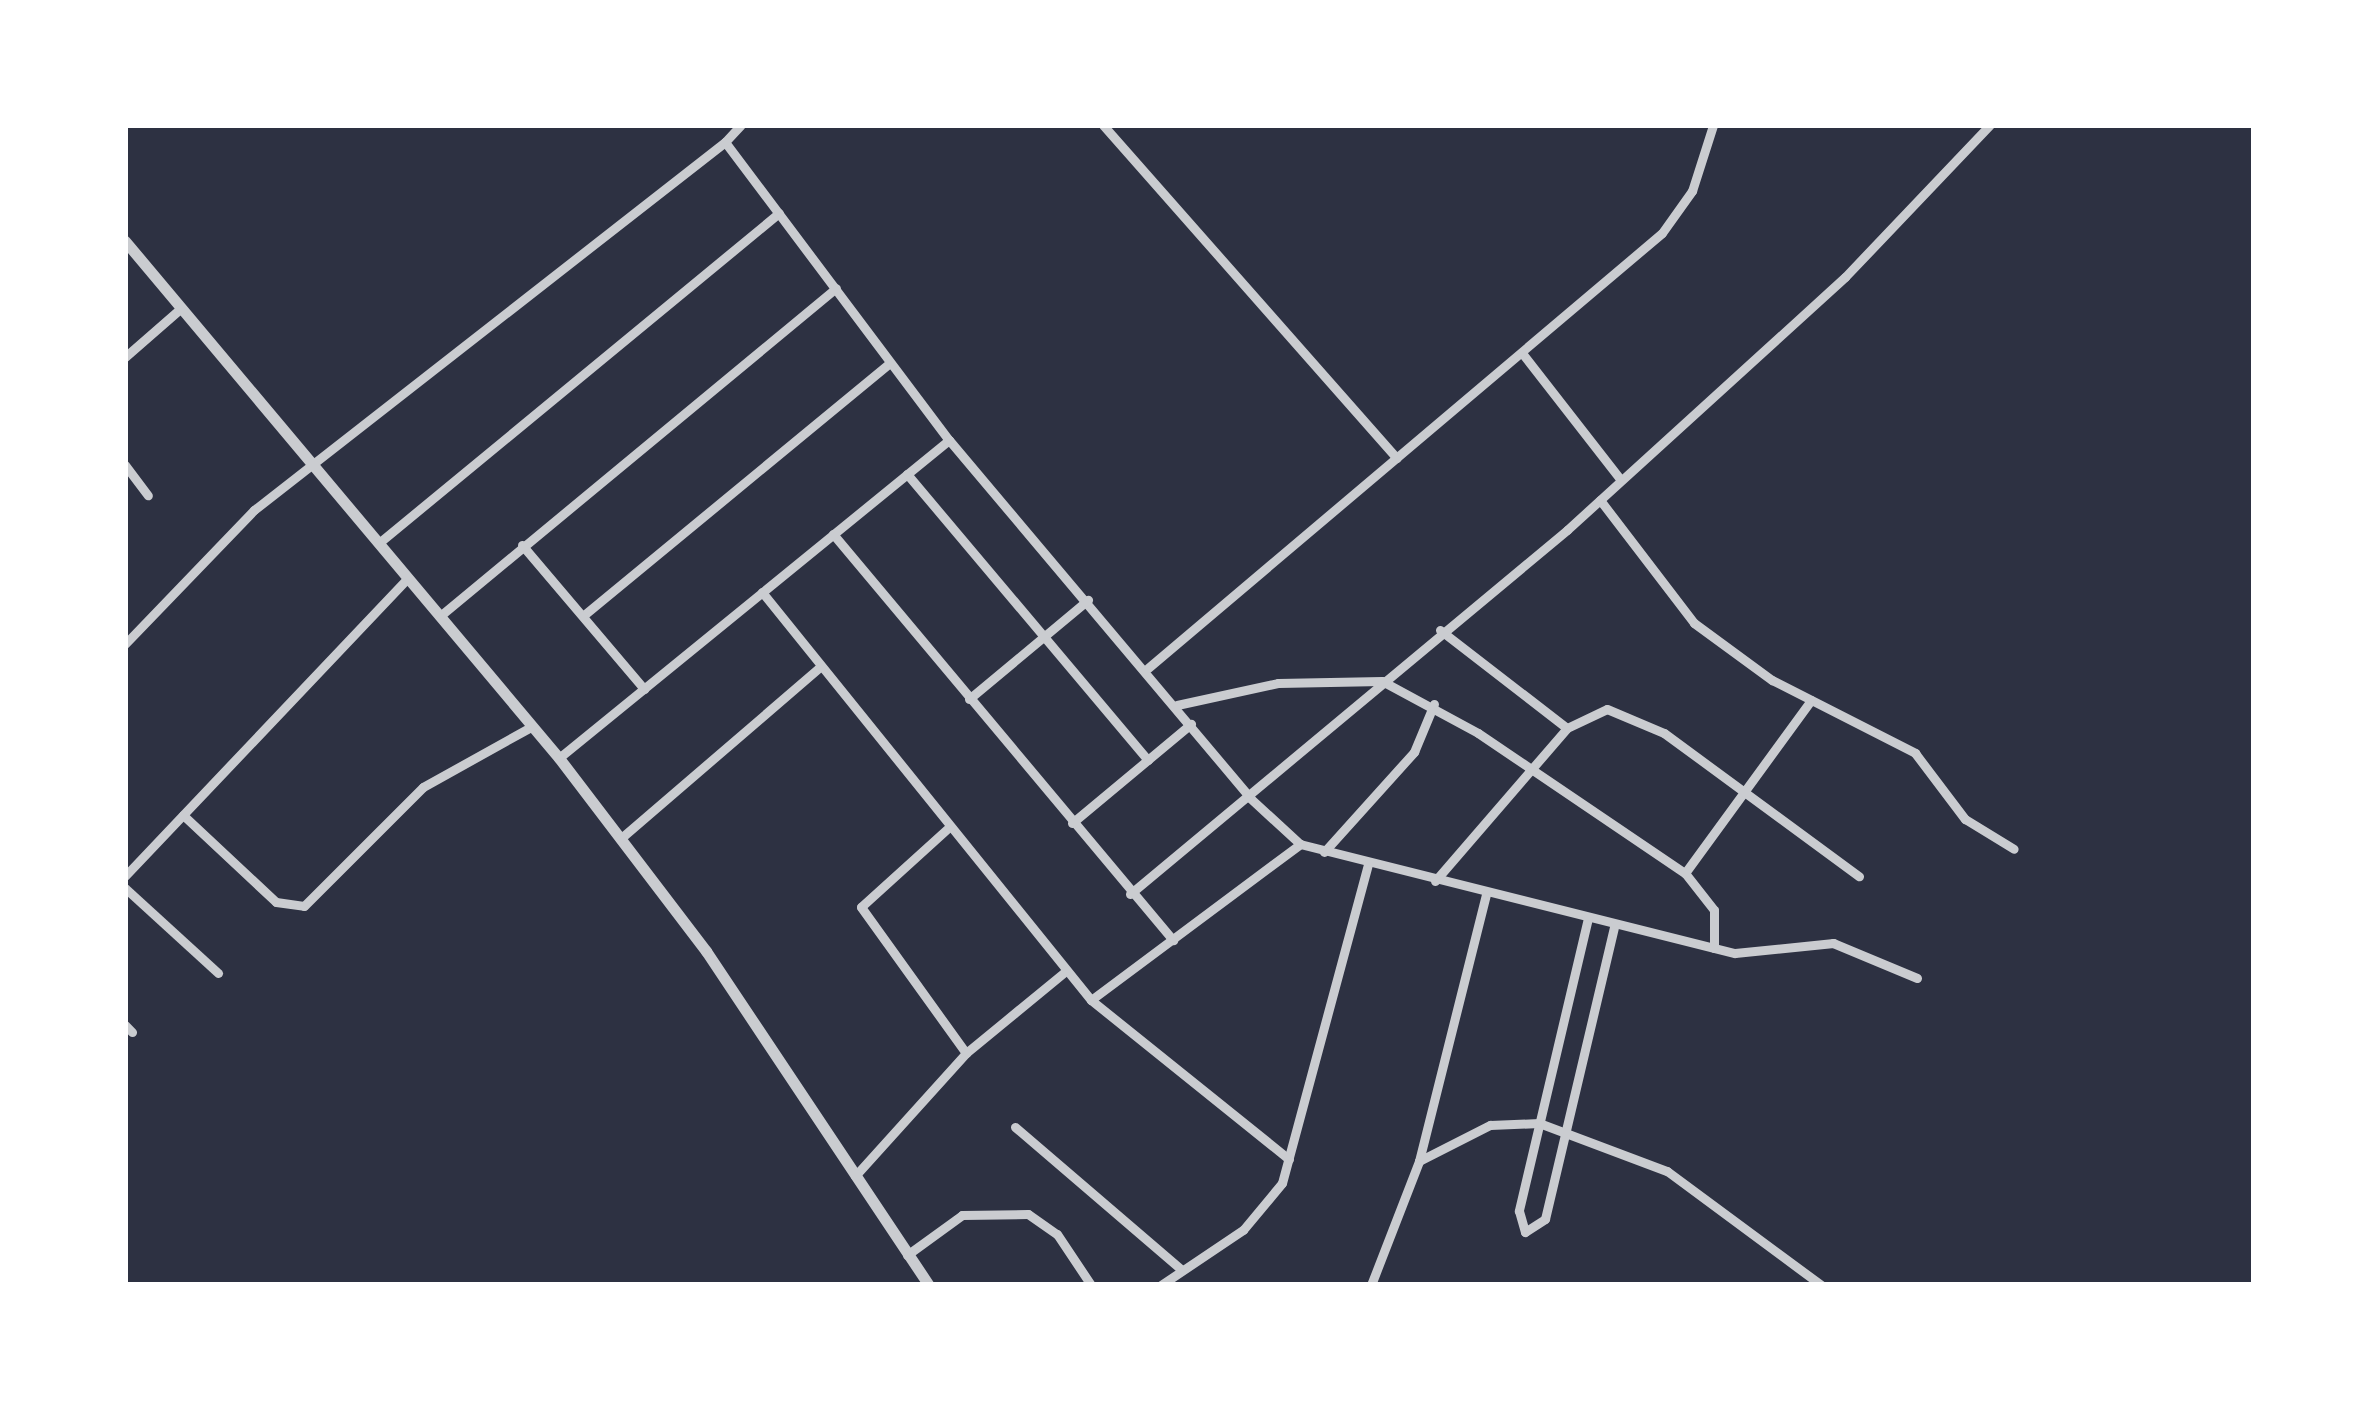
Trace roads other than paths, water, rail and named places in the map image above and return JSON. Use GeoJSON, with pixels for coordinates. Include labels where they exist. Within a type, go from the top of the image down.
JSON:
{"type":"FeatureCollection","features":[{"type":"Feature","properties":{"kind":"street"},"geometry":{"type":"LineString","coordinates":[[125,644],[254,510],[316,467],[725,142],[741,125]]}},
{"type":"Feature","properties":{"kind":"street"},"geometry":{"type":"LineString","coordinates":[[1103,125],[1398,458]]}},
{"type":"Feature","properties":{"kind":"street"},"geometry":{"type":"LineString","coordinates":[[1148,668],[1522,354],[1680,212],[1713,125]]}},
{"type":"Feature","properties":{"kind":"street"},"geometry":{"type":"LineString","coordinates":[[1130,894],[1250,798],[1440,630],[1600,500],[1845,277],[1990,125]]}},
{"type":"Feature","properties":{"kind":"street"},"geometry":{"type":"LineString","coordinates":[[725,142],[949,440],[1148,668],[1250,798],[1300,844],[1486,894],[1714,948],[1833,944],[1917,978]]}},
{"type":"Feature","properties":{"kind":"street"},"geometry":{"type":"LineString","coordinates":[[380,542],[778,213]]}},
{"type":"Feature","properties":{"kind":"street"},"geometry":{"type":"LineString","coordinates":[[125,241],[559,758],[620,839],[929,1285]]}},
{"type":"Feature","properties":{"kind":"street"},"geometry":{"type":"LineString","coordinates":[[440,616],[836,288]]}},
{"type":"Feature","properties":{"kind":"street"},"geometry":{"type":"LineString","coordinates":[[125,357],[180,309]]}},
{"type":"Feature","properties":{"kind":"street"},"geometry":{"type":"LineString","coordinates":[[1522,354],[1622,480]]}},
{"type":"Feature","properties":{"kind":"street"},"geometry":{"type":"LineString","coordinates":[[584,615],[889,364]]}},
{"type":"Feature","properties":{"kind":"street"},"geometry":{"type":"LineString","coordinates":[[559,758],[949,440]]}},
{"type":"Feature","properties":{"kind":"street"},"geometry":{"type":"LineString","coordinates":[[125,464],[148,495]]}},
{"type":"Feature","properties":{"kind":"street"},"geometry":{"type":"LineString","coordinates":[[907,474],[1148,760]]}},
{"type":"Feature","properties":{"kind":"street"},"geometry":{"type":"LineString","coordinates":[[1600,500],[1694,623],[1811,700],[1915,753],[1965,820],[2014,848]]}},
{"type":"Feature","properties":{"kind":"street"},"geometry":{"type":"LineString","coordinates":[[833,534],[1130,894],[1173,940]]}},
{"type":"Feature","properties":{"kind":"street"},"geometry":{"type":"LineString","coordinates":[[522,545],[644,690]]}},
{"type":"Feature","properties":{"kind":"street"},"geometry":{"type":"LineString","coordinates":[[125,876],[408,578]]}},
{"type":"Feature","properties":{"kind":"street"},"geometry":{"type":"LineString","coordinates":[[762,592],[946,829],[1092,1000],[1289,1159]]}},
{"type":"Feature","properties":{"kind":"street"},"geometry":{"type":"LineString","coordinates":[[969,699],[1088,600]]}},
{"type":"Feature","properties":{"kind":"street"},"geometry":{"type":"LineString","coordinates":[[1440,630],[1567,728]]}},
{"type":"Feature","properties":{"kind":"street"},"geometry":{"type":"LineString","coordinates":[[620,839],[821,666]]}},
{"type":"Feature","properties":{"kind":"street"},"geometry":{"type":"LineString","coordinates":[[1177,705],[1278,683],[1382,681],[1434,704],[1684,872],[1714,910],[1714,948]]}},
{"type":"Feature","properties":{"kind":"street"},"geometry":{"type":"LineString","coordinates":[[1684,872],[1811,700]]}},
{"type":"Feature","properties":{"kind":"street"},"geometry":{"type":"LineString","coordinates":[[1324,852],[1414,752],[1434,704]]}},
{"type":"Feature","properties":{"kind":"street"},"geometry":{"type":"LineString","coordinates":[[1435,881],[1567,728],[1607,709],[1633,714],[1859,876]]}},
{"type":"Feature","properties":{"kind":"street"},"geometry":{"type":"LineString","coordinates":[[1072,823],[1191,724]]}},
{"type":"Feature","properties":{"kind":"street"},"geometry":{"type":"LineString","coordinates":[[183,816],[276,902],[304,906],[423,786],[531,727]]}},
{"type":"Feature","properties":{"kind":"street"},"geometry":{"type":"LineString","coordinates":[[946,829],[861,907],[966,1053]]}},
{"type":"Feature","properties":{"kind":"street"},"geometry":{"type":"LineString","coordinates":[[1092,1000],[1300,844]]}},
{"type":"Feature","properties":{"kind":"street"},"geometry":{"type":"LineString","coordinates":[[1161,1285],[1266,1207],[1289,1159],[1368,864]]}},
{"type":"Feature","properties":{"kind":"street"},"geometry":{"type":"LineString","coordinates":[[125,888],[218,973]]}},
{"type":"Feature","properties":{"kind":"street"},"geometry":{"type":"LineString","coordinates":[[1371,1285],[1419,1161],[1486,894]]}},
{"type":"Feature","properties":{"kind":"street"},"geometry":{"type":"LineString","coordinates":[[1588,918],[1516,1222],[1524,1232],[1541,1230],[1616,924]]}},
{"type":"Feature","properties":{"kind":"street"},"geometry":{"type":"LineString","coordinates":[[855,1176],[966,1053],[1066,971]]}},
{"type":"Feature","properties":{"kind":"street"},"geometry":{"type":"LineString","coordinates":[[1419,1161],[1490,1125],[1539,1123],[1565,1136],[1667,1171],[1822,1285]]}},
{"type":"Feature","properties":{"kind":"street"},"geometry":{"type":"LineString","coordinates":[[1015,1127],[1182,1270]]}},
{"type":"Feature","properties":{"kind":"street"},"geometry":{"type":"LineString","coordinates":[[906,1256],[962,1215],[1028,1214],[1057,1234],[1091,1285]]}}]}
